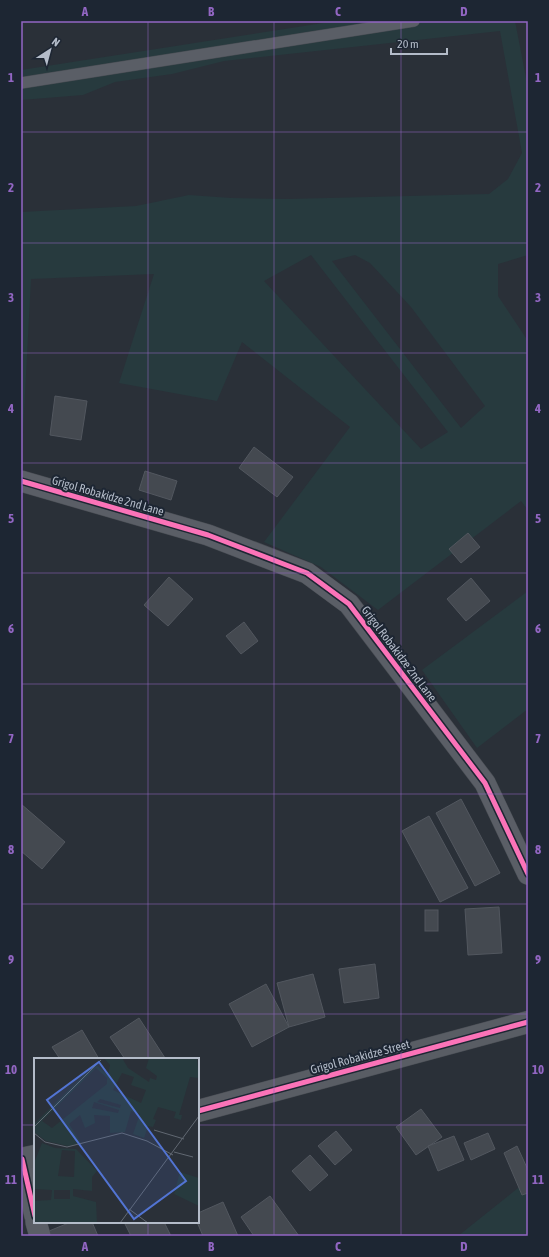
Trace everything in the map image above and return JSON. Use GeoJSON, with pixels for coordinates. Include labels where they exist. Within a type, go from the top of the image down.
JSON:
{"type":"FeatureCollection","features":[{"type":"Feature","properties":{"kind":"street","name":"Grigol Robakidze 2nd Lane"},"geometry":{"type":"LineString","coordinates":[[21,481],[208,535],[307,573],[349,604],[485,783],[528,874]]}},
{"type":"Feature","properties":{"kind":"street","name":"Grigol Robakidze Street"},"geometry":{"type":"LineString","coordinates":[[199,1112],[528,1022]]}},
{"type":"Feature","properties":{"kind":"street"},"geometry":{"type":"LineString","coordinates":[[26,1158],[34,1210]]}},
{"type":"Feature","properties":{"kind":"street"},"geometry":{"type":"LineString","coordinates":[[36,1223],[40,1236]]}},
{"type":"Feature","properties":{"kind":"lane"},"geometry":{"type":"LineString","coordinates":[[21,83],[414,21]]}},
{"type":"Feature","properties":{"kind":"green space"},"geometry":{"type":"Polygon","coordinates":[[[336,21],[515,21],[528,88],[528,255],[498,264],[498,296],[528,341],[528,510],[521,501],[378,610],[321,567],[264,542],[350,427],[242,342],[217,401],[119,383],[154,274],[31,279],[21,471],[21,212],[136,206],[189,195],[231,198],[288,199],[489,194],[508,179],[522,153],[500,31],[224,61],[172,74],[115,82],[83,95],[21,100],[21,70],[336,21]],[[311,255],[264,281],[421,449],[448,432],[311,255]],[[355,255],[332,261],[461,428],[485,406],[411,307],[370,263],[355,255]]]}},
{"type":"Feature","properties":{"kind":"green space"},"geometry":{"type":"Polygon","coordinates":[[[528,591],[528,709],[477,748],[422,670],[528,591]]]}},
{"type":"Feature","properties":{"kind":"green space"},"geometry":{"type":"Polygon","coordinates":[[[528,1180],[528,1236],[458,1236],[528,1180]]]}},
{"type":"Feature","properties":{"kind":"building"},"geometry":{"type":"Polygon","coordinates":[[[55,396],[87,401],[81,440],[50,435],[55,396]]]}},
{"type":"Feature","properties":{"kind":"building"},"geometry":{"type":"Polygon","coordinates":[[[254,447],[293,477],[277,497],[239,468],[254,447]]]}},
{"type":"Feature","properties":{"kind":"building"},"geometry":{"type":"Polygon","coordinates":[[[145,471],[177,481],[171,500],[139,490],[145,471]]]}},
{"type":"Feature","properties":{"kind":"building"},"geometry":{"type":"Polygon","coordinates":[[[468,533],[480,547],[461,563],[449,549],[468,533]]]}},
{"type":"Feature","properties":{"kind":"building"},"geometry":{"type":"Polygon","coordinates":[[[169,577],[193,599],[168,626],[144,605],[169,577]]]}},
{"type":"Feature","properties":{"kind":"building"},"geometry":{"type":"Polygon","coordinates":[[[471,578],[490,601],[466,621],[447,599],[471,578]]]}},
{"type":"Feature","properties":{"kind":"building"},"geometry":{"type":"Polygon","coordinates":[[[244,622],[258,641],[241,654],[226,636],[244,622]]]}},
{"type":"Feature","properties":{"kind":"building"},"geometry":{"type":"Polygon","coordinates":[[[461,799],[500,873],[475,886],[436,813],[461,799]]]}},
{"type":"Feature","properties":{"kind":"building"},"geometry":{"type":"Polygon","coordinates":[[[21,804],[65,842],[42,869],[21,851],[21,804]]]}},
{"type":"Feature","properties":{"kind":"building"},"geometry":{"type":"Polygon","coordinates":[[[429,816],[468,888],[440,902],[402,831],[429,816]]]}},
{"type":"Feature","properties":{"kind":"building"},"geometry":{"type":"Polygon","coordinates":[[[499,907],[502,953],[468,955],[465,909],[499,907]]]}},
{"type":"Feature","properties":{"kind":"building"},"geometry":{"type":"Polygon","coordinates":[[[425,910],[438,910],[438,931],[425,931],[425,910]]]}},
{"type":"Feature","properties":{"kind":"building"},"geometry":{"type":"Polygon","coordinates":[[[375,964],[379,998],[344,1003],[339,969],[375,964]]]}},
{"type":"Feature","properties":{"kind":"building"},"geometry":{"type":"Polygon","coordinates":[[[313,974],[325,1017],[289,1027],[277,983],[313,974]]]}},
{"type":"Feature","properties":{"kind":"building"},"geometry":{"type":"Polygon","coordinates":[[[266,984],[289,1027],[252,1047],[229,1004],[266,984]]]}},
{"type":"Feature","properties":{"kind":"building"},"geometry":{"type":"Polygon","coordinates":[[[139,1018],[165,1058],[124,1058],[110,1037],[139,1018]]]}},
{"type":"Feature","properties":{"kind":"building"},"geometry":{"type":"Polygon","coordinates":[[[82,1030],[98,1058],[59,1058],[52,1047],[82,1030]]]}},
{"type":"Feature","properties":{"kind":"building"},"geometry":{"type":"Polygon","coordinates":[[[421,1109],[442,1137],[416,1155],[396,1127],[421,1109]]]}},
{"type":"Feature","properties":{"kind":"building"},"geometry":{"type":"Polygon","coordinates":[[[336,1131],[352,1150],[335,1165],[318,1146],[336,1131]]]}},
{"type":"Feature","properties":{"kind":"building"},"geometry":{"type":"Polygon","coordinates":[[[488,1133],[495,1149],[471,1160],[464,1143],[488,1133]]]}},
{"type":"Feature","properties":{"kind":"building"},"geometry":{"type":"Polygon","coordinates":[[[454,1136],[464,1160],[438,1171],[428,1146],[454,1136]]]}},
{"type":"Feature","properties":{"kind":"building"},"geometry":{"type":"Polygon","coordinates":[[[517,1146],[528,1170],[528,1193],[522,1195],[504,1153],[517,1146]]]}},
{"type":"Feature","properties":{"kind":"building"},"geometry":{"type":"Polygon","coordinates":[[[310,1155],[328,1175],[310,1191],[292,1171],[310,1155]]]}},
{"type":"Feature","properties":{"kind":"building"},"geometry":{"type":"Polygon","coordinates":[[[270,1196],[299,1236],[254,1236],[241,1217],[270,1196]]]}},
{"type":"Feature","properties":{"kind":"building"},"geometry":{"type":"Polygon","coordinates":[[[223,1202],[238,1236],[203,1236],[197,1223],[199,1223],[199,1213],[223,1202]]]}},
{"type":"Feature","properties":{"kind":"building"},"geometry":{"type":"Polygon","coordinates":[[[69,1223],[92,1223],[98,1236],[51,1236],[49,1231],[69,1223]]]}},
{"type":"Feature","properties":{"kind":"building"},"geometry":{"type":"Polygon","coordinates":[[[124,1223],[164,1223],[171,1236],[131,1236],[124,1223]]]}},
{"type":"Feature","properties":{"kind":"cycle path"},"geometry":{"type":"LineString","coordinates":[[21,481],[208,535],[307,573],[349,604],[485,783],[528,874]]}},
{"type":"Feature","properties":{"kind":"cycle path"},"geometry":{"type":"LineString","coordinates":[[199,1111],[528,1022]]}},
{"type":"Feature","properties":{"kind":"cycle path"},"geometry":{"type":"LineString","coordinates":[[22,1159],[34,1212]]}}]}
